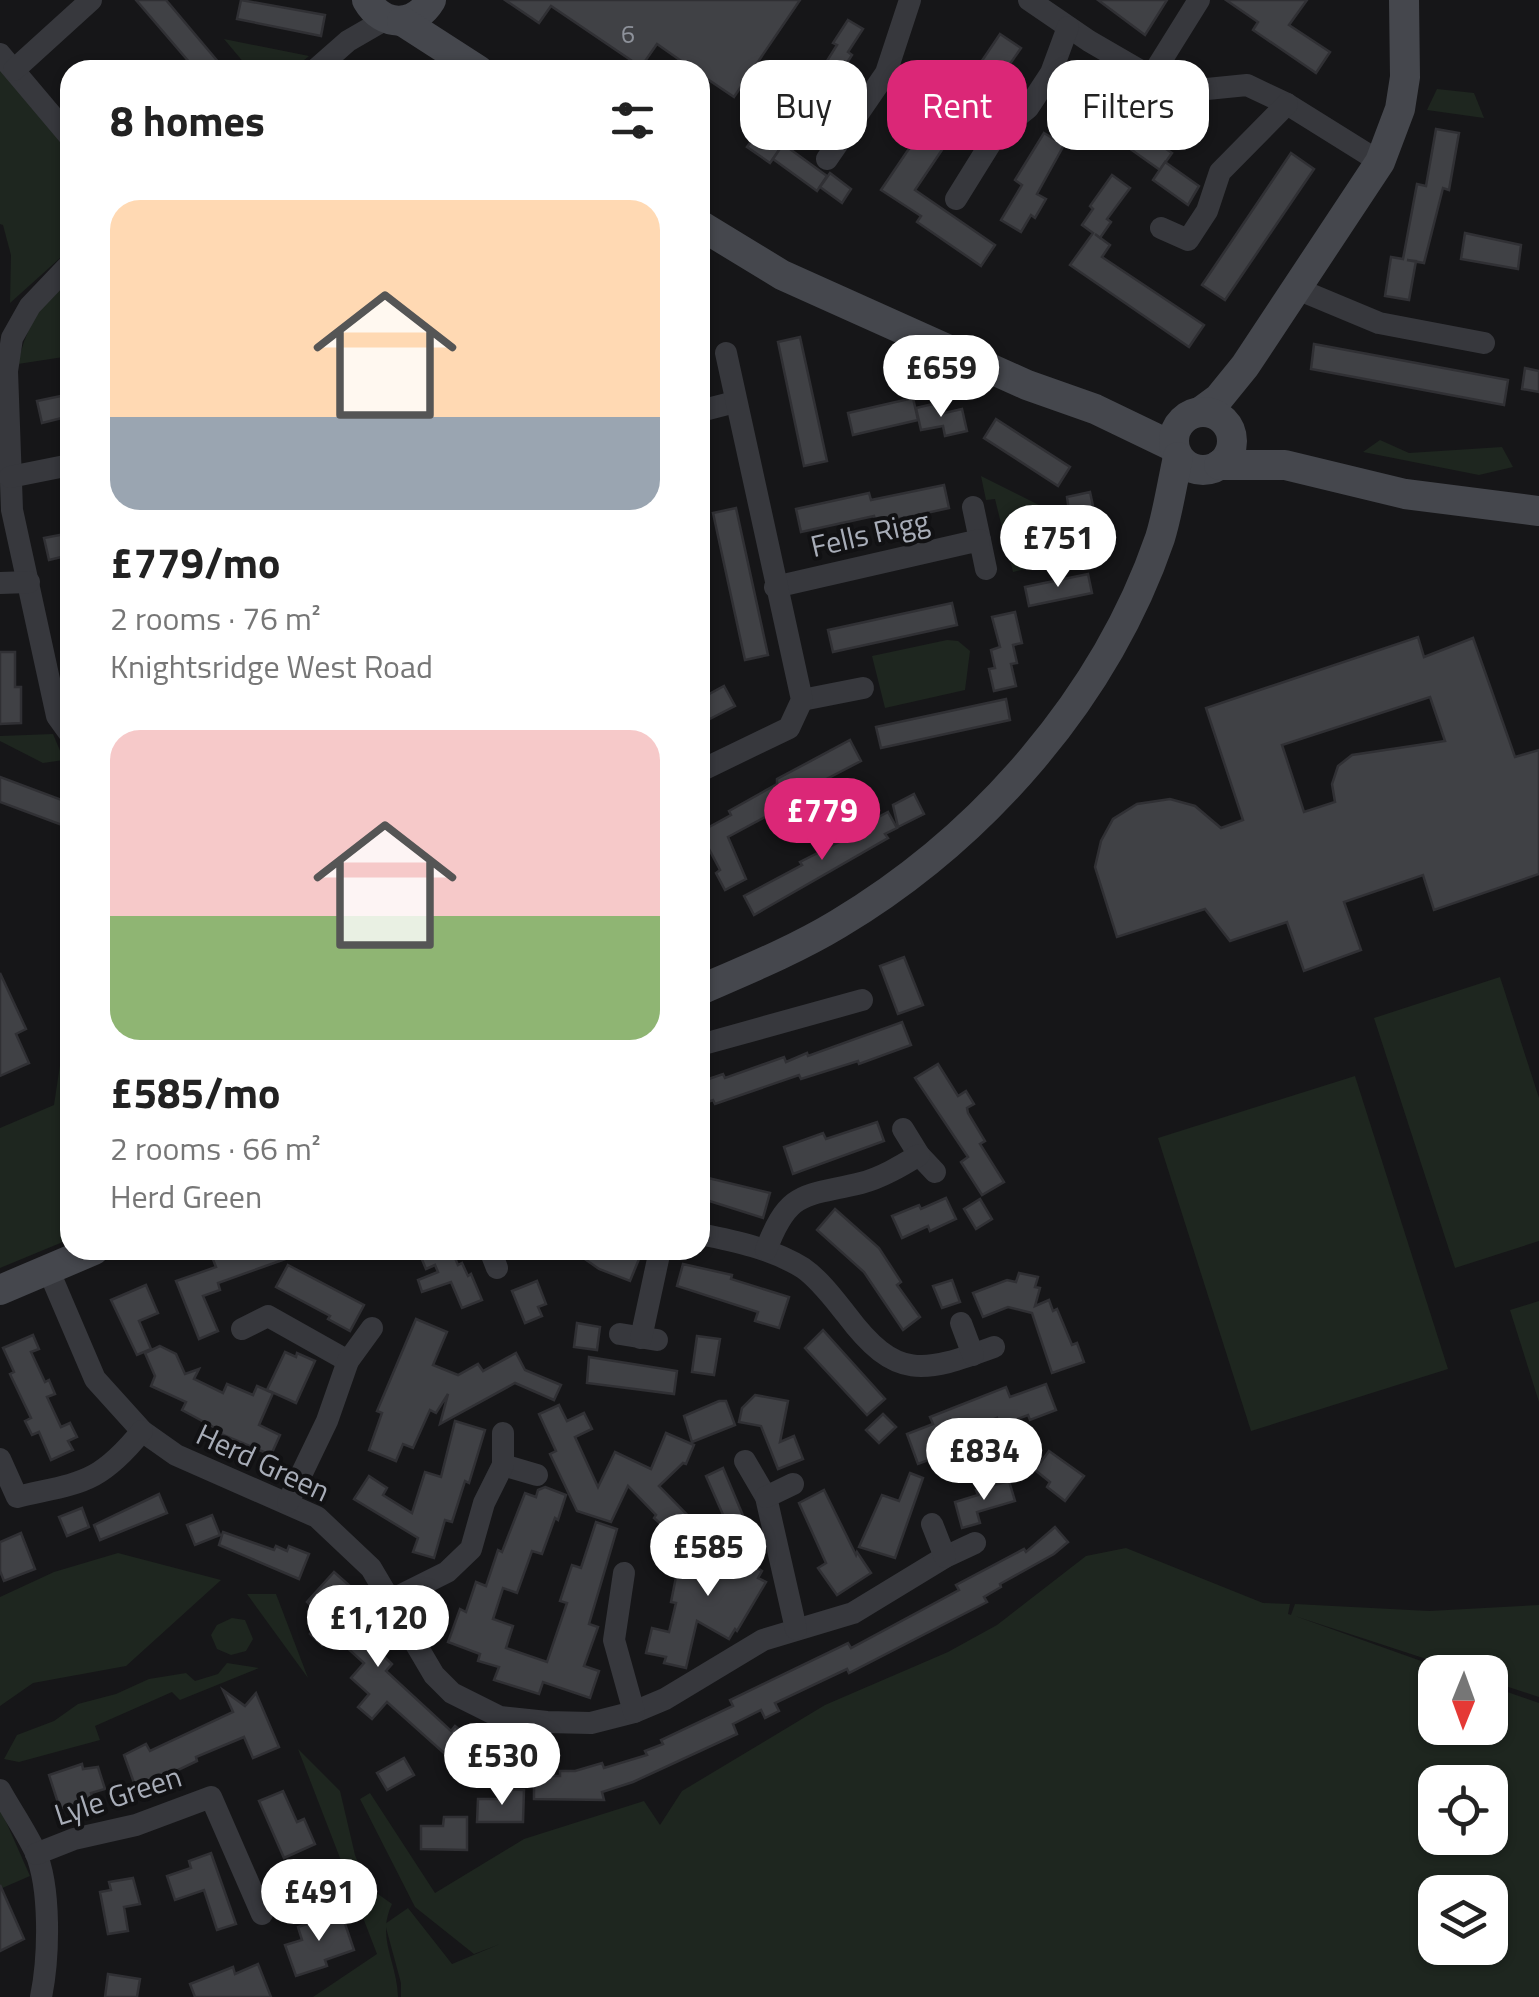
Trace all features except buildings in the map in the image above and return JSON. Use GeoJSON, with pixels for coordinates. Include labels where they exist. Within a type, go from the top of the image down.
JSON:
{"type":"FeatureCollection","features":[{"type":"Feature","properties":{"kind":"street"},"geometry":{"type":"LineString","coordinates":[[60,125],[7,62],[91,0]]}},
{"type":"Feature","properties":{"kind":"street"},"geometry":{"type":"LineString","coordinates":[[326,60],[381,10],[421,14],[433,0],[468,60]]}},
{"type":"Feature","properties":{"kind":"street"},"geometry":{"type":"LineString","coordinates":[[827,160],[886,73],[910,0]]}},
{"type":"Feature","properties":{"kind":"street"},"geometry":{"type":"LineString","coordinates":[[1029,0],[1123,60]]}},
{"type":"Feature","properties":{"kind":"street"},"geometry":{"type":"LineString","coordinates":[[1162,60],[1200,0]]}},
{"type":"Feature","properties":{"kind":"street"},"geometry":{"type":"LineString","coordinates":[[710,985],[838,925],[969,826],[1031,761],[1096,674],[1145,576],[1219,398],[1245,366],[1380,162],[1400,109],[1406,48],[1404,0]]}},
{"type":"Feature","properties":{"kind":"street"},"geometry":{"type":"LineString","coordinates":[[381,10],[463,60]]}},
{"type":"Feature","properties":{"kind":"street"},"geometry":{"type":"LineString","coordinates":[[956,199],[997,134],[1028,108],[1051,73],[1068,27]]}},
{"type":"Feature","properties":{"kind":"street"},"geometry":{"type":"LineString","coordinates":[[1209,89],[1247,85],[1287,104],[1380,162]]}},
{"type":"Feature","properties":{"kind":"street"},"geometry":{"type":"LineString","coordinates":[[1160,228],[1188,240],[1207,211],[1220,172],[1287,104]]}},
{"type":"Feature","properties":{"kind":"street"},"geometry":{"type":"LineString","coordinates":[[710,231],[782,275],[1027,385],[1095,409],[1405,494],[1539,511]]}},
{"type":"Feature","properties":{"kind":"street"},"geometry":{"type":"LineString","coordinates":[[60,274],[6,336],[12,510],[60,720]]}},
{"type":"Feature","properties":{"kind":"street"},"geometry":{"type":"LineString","coordinates":[[1295,288],[1379,322],[1484,343]]}},
{"type":"Feature","properties":{"kind":"street","name":"Fells Rigg"},"geometry":{"type":"LineString","coordinates":[[726,352],[774,587],[802,700]]}},
{"type":"Feature","properties":{"kind":"street"},"geometry":{"type":"LineString","coordinates":[[710,408],[735,402]]}},
{"type":"Feature","properties":{"kind":"street"},"geometry":{"type":"LineString","coordinates":[[10,477],[60,466]]}},
{"type":"Feature","properties":{"kind":"street"},"geometry":{"type":"LineString","coordinates":[[973,507],[986,569]]}},
{"type":"Feature","properties":{"kind":"street","name":"Fells Rigg"},"geometry":{"type":"LineString","coordinates":[[774,587],[980,540]]}},
{"type":"Feature","properties":{"kind":"street"},"geometry":{"type":"LineString","coordinates":[[0,582],[29,582]]}},
{"type":"Feature","properties":{"kind":"street"},"geometry":{"type":"LineString","coordinates":[[710,766],[789,728],[802,700],[863,688]]}},
{"type":"Feature","properties":{"kind":"street"},"geometry":{"type":"LineString","coordinates":[[710,1042],[826,1001],[862,1000]]}},
{"type":"Feature","properties":{"kind":"street"},"geometry":{"type":"LineString","coordinates":[[766,1250],[778,1218],[797,1200],[824,1188],[863,1182],[927,1164],[904,1129]]}},
{"type":"Feature","properties":{"kind":"street"},"geometry":{"type":"LineString","coordinates":[[710,1236],[766,1250],[806,1270],[862,1336],[897,1362],[918,1368],[944,1366],[984,1351],[962,1323]]}},
{"type":"Feature","properties":{"kind":"street"},"geometry":{"type":"LineString","coordinates":[[0,1290],[70,1260]]}},
{"type":"Feature","properties":{"kind":"street"},"geometry":{"type":"LineString","coordinates":[[639,1338],[658,1260]]}},
{"type":"Feature","properties":{"kind":"street","name":"Herd Green"},"geometry":{"type":"LineString","coordinates":[[48,1269],[95,1379],[142,1431],[176,1455],[317,1517],[371,1568],[434,1675],[452,1693],[500,1717],[591,1722],[634,1712],[665,1699],[763,1640],[853,1613],[975,1543]]}},
{"type":"Feature","properties":{"kind":"street"},"geometry":{"type":"LineString","coordinates":[[242,1329],[268,1316],[348,1361]]}},
{"type":"Feature","properties":{"kind":"street"},"geometry":{"type":"LineString","coordinates":[[288,1502],[327,1421],[348,1361],[372,1328]]}},
{"type":"Feature","properties":{"kind":"street"},"geometry":{"type":"LineString","coordinates":[[0,1459],[21,1506],[100,1475],[142,1431]]}},
{"type":"Feature","properties":{"kind":"street"},"geometry":{"type":"LineString","coordinates":[[391,1600],[460,1562],[471,1549],[484,1503],[503,1464],[503,1433]]}},
{"type":"Feature","properties":{"kind":"street"},"geometry":{"type":"LineString","coordinates":[[745,1461],[766,1496],[796,1629]]}},
{"type":"Feature","properties":{"kind":"street"},"geometry":{"type":"LineString","coordinates":[[503,1464],[537,1475]]}},
{"type":"Feature","properties":{"kind":"street"},"geometry":{"type":"LineString","coordinates":[[766,1496],[793,1484]]}},
{"type":"Feature","properties":{"kind":"street"},"geometry":{"type":"LineString","coordinates":[[932,1524],[946,1557]]}},
{"type":"Feature","properties":{"kind":"street"},"geometry":{"type":"LineString","coordinates":[[624,1573],[614,1640],[634,1712]]}},
{"type":"Feature","properties":{"kind":"street"},"geometry":{"type":"LineString","coordinates":[[0,1790],[36,1854],[46,1914],[47,1968],[41,1997]]}},
{"type":"Feature","properties":{"kind":"street","name":"Lyle Green"},"geometry":{"type":"LineString","coordinates":[[36,1854],[74,1839],[136,1825],[211,1797],[262,1914]]}},
{"type":"Feature","properties":{"kind":"shaded area"},"geometry":{"type":"Polygon","coordinates":[[[224,39],[309,56],[304,60],[242,60],[224,39]]]}},
{"type":"Feature","properties":{"kind":"shaded area"},"geometry":{"type":"Polygon","coordinates":[[[0,68],[60,140],[60,258],[10,303],[11,255],[0,224],[0,68]]]}},
{"type":"Feature","properties":{"kind":"shaded area"},"geometry":{"type":"Polygon","coordinates":[[[1437,89],[1474,93],[1484,118],[1427,110],[1437,89]]]}},
{"type":"Feature","properties":{"kind":"shaded area"},"geometry":{"type":"Polygon","coordinates":[[[58,287],[60,358],[18,364],[32,323],[58,287]]]}},
{"type":"Feature","properties":{"kind":"shaded area"},"geometry":{"type":"Polygon","coordinates":[[[1380,440],[1409,453],[1502,447],[1513,467],[1479,475],[1363,452],[1380,440]]]}},
{"type":"Feature","properties":{"kind":"shaded area"},"geometry":{"type":"Polygon","coordinates":[[[981,476],[1041,506],[1057,562],[1013,572],[995,499],[986,500],[981,476]]]}},
{"type":"Feature","properties":{"kind":"shaded area"},"geometry":{"type":"Polygon","coordinates":[[[958,641],[970,651],[965,690],[885,708],[872,656],[958,641]]]}},
{"type":"Feature","properties":{"kind":"shaded area"},"geometry":{"type":"Polygon","coordinates":[[[53,734],[60,761],[43,763],[0,741],[0,736],[53,734]]]}},
{"type":"Feature","properties":{"kind":"shaded area"},"geometry":{"type":"Polygon","coordinates":[[[1500,977],[1539,1098],[1539,1241],[1455,1268],[1374,1018],[1500,977]]]}},
{"type":"Feature","properties":{"kind":"shaded area"},"geometry":{"type":"Polygon","coordinates":[[[60,1065],[60,1243],[0,1268],[0,1128],[54,1105],[60,1065]]]}},
{"type":"Feature","properties":{"kind":"shaded area"},"geometry":{"type":"Polygon","coordinates":[[[1355,1076],[1448,1369],[1251,1431],[1158,1138],[1355,1076]]]}},
{"type":"Feature","properties":{"kind":"shaded area"},"geometry":{"type":"Polygon","coordinates":[[[1539,1301],[1539,1402],[1510,1310],[1539,1301]]]}},
{"type":"Feature","properties":{"kind":"shaded area"},"geometry":{"type":"Polygon","coordinates":[[[1126,1548],[1263,1603],[1290,1604],[1291,1615],[1295,1604],[1429,1611],[1539,1605],[1539,1697],[1508,1687],[1508,1655],[1418,1656],[1295,1616],[1418,1660],[1418,1745],[1508,1745],[1508,1692],[1539,1703],[1539,1997],[401,1997],[385,1924],[408,1908],[452,1964],[500,1944],[474,1954],[415,1907],[360,1799],[370,1793],[435,1893],[524,1839],[644,1801],[660,1825],[682,1791],[825,1705],[948,1652],[997,1625],[1086,1556],[1126,1548]]]}},
{"type":"Feature","properties":{"kind":"shaded area"},"geometry":{"type":"Polygon","coordinates":[[[118,1553],[221,1580],[126,1666],[33,1683],[0,1706],[0,1597],[54,1572],[118,1553]]]}},
{"type":"Feature","properties":{"kind":"shaded area"},"geometry":{"type":"Polygon","coordinates":[[[247,1594],[276,1594],[308,1678],[247,1594]]]}},
{"type":"Feature","properties":{"kind":"shaded area"},"geometry":{"type":"Polygon","coordinates":[[[232,1618],[245,1620],[253,1639],[246,1651],[231,1655],[217,1649],[211,1635],[217,1625],[232,1618]]]}},
{"type":"Feature","properties":{"kind":"shaded area"},"geometry":{"type":"Polygon","coordinates":[[[227,1663],[259,1668],[180,1700],[172,1692],[95,1726],[100,1740],[19,1762],[4,1759],[17,1735],[54,1721],[78,1704],[116,1694],[149,1679],[186,1673],[195,1681],[218,1674],[227,1663]]]}},
{"type":"Feature","properties":{"kind":"shaded area"},"geometry":{"type":"Polygon","coordinates":[[[298,1749],[340,1791],[355,1855],[368,1887],[392,1904],[386,1928],[398,1997],[313,1997],[377,1954],[298,1749]]]}},
{"type":"Feature","properties":{"kind":"shaded area"},"geometry":{"type":"Polygon","coordinates":[[[0,1808],[30,1876],[0,1889],[0,1808]]]}}]}
